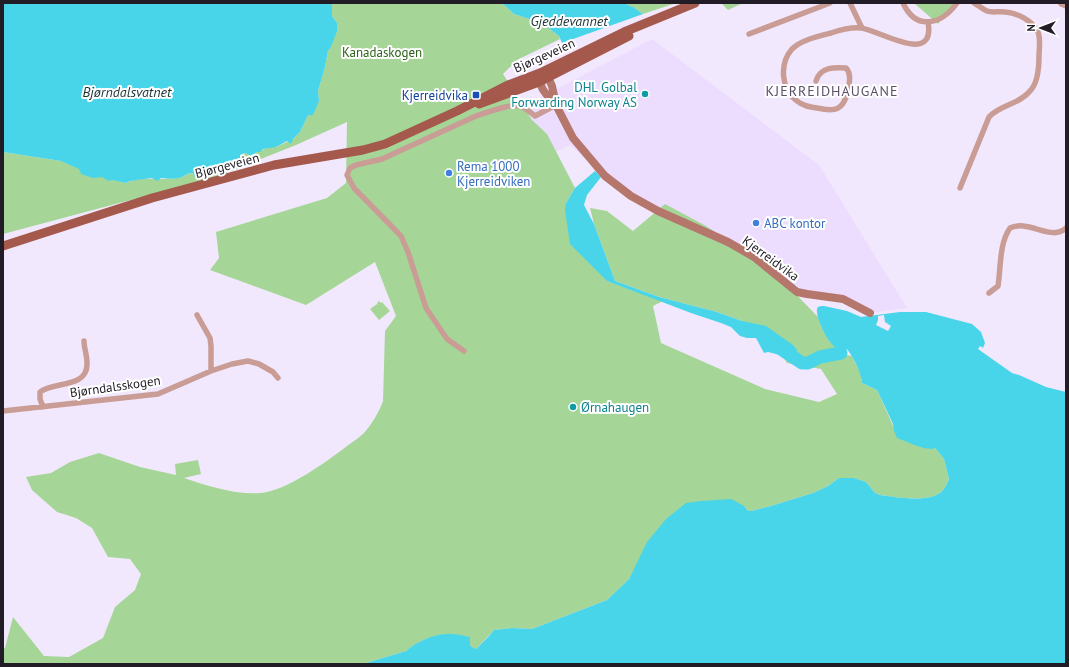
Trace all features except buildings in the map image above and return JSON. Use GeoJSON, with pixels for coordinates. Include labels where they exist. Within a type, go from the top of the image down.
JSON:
{"type":"FeatureCollection","features":[{"type":"Feature","properties":{"kind":"main road","name":"Bjørgeveien"},"geometry":{"type":"LineString","coordinates":[[3,246],[160,196],[274,166],[363,150],[385,144],[457,111],[488,101],[542,77],[624,32],[643,26],[695,3]]}},
{"type":"Feature","properties":{"kind":"street"},"geometry":{"type":"LineString","coordinates":[[749,34],[830,3]]}},
{"type":"Feature","properties":{"kind":"street"},"geometry":{"type":"LineString","coordinates":[[850,3],[862,28]]}},
{"type":"Feature","properties":{"kind":"street"},"geometry":{"type":"LineString","coordinates":[[903,3],[908,13],[918,21],[928,22],[943,18],[952,11],[957,3]]}},
{"type":"Feature","properties":{"kind":"street"},"geometry":{"type":"LineString","coordinates":[[960,188],[989,117],[994,112],[1022,98],[1031,91],[1037,79],[1040,59],[1038,33],[1030,22],[1015,14],[988,11],[974,3]]}},
{"type":"Feature","properties":{"kind":"street"},"geometry":{"type":"LineString","coordinates":[[816,81],[818,76],[829,68],[846,68],[849,72],[850,79],[844,104],[840,108],[826,110],[803,105],[792,96],[785,82],[785,62],[792,49],[803,42],[849,28],[862,28],[907,44],[919,45],[927,39],[929,28],[928,22]]}},
{"type":"Feature","properties":{"kind":"street","name":"Kjerreidvika"},"geometry":{"type":"LineString","coordinates":[[542,77],[543,90],[556,105],[573,138],[605,176],[631,196],[658,211],[726,241],[754,257],[797,292],[843,299],[870,313]]}},
{"type":"Feature","properties":{"kind":"street"},"geometry":{"type":"LineString","coordinates":[[464,351],[447,339],[426,308],[408,252],[401,236],[354,188],[347,175],[350,168],[356,165],[382,159],[476,116],[515,106],[522,107],[535,116],[556,105]]}},
{"type":"Feature","properties":{"kind":"street"},"geometry":{"type":"LineString","coordinates":[[989,293],[998,286],[1005,238],[1010,228],[1015,225],[1021,225],[1056,233],[1062,232],[1066,228]]}},
{"type":"Feature","properties":{"kind":"street"},"geometry":{"type":"LineString","coordinates":[[197,315],[210,338],[211,371]]}},
{"type":"Feature","properties":{"kind":"street","name":"Bjørndalsskogen"},"geometry":{"type":"LineString","coordinates":[[43,407],[40,399],[40,392],[45,388],[72,383],[80,379],[85,372],[87,363],[84,350],[84,341]]}},
{"type":"Feature","properties":{"kind":"street","name":"Bjørndalsskogen"},"geometry":{"type":"LineString","coordinates":[[3,411],[158,394],[211,371],[232,364],[248,362],[260,364],[273,372],[278,378]]}},
{"type":"Feature","properties":{"kind":"shaded area"},"geometry":{"type":"Polygon","coordinates":[[[652,39],[819,165],[907,308],[870,313],[843,299],[806,295],[605,176],[570,145],[417,213],[461,128],[532,102],[652,39]]]}},
{"type":"Feature","properties":{"kind":"green space","name":"Kanadaskogen"},"geometry":{"type":"Polygon","coordinates":[[[332,3],[502,3],[514,14],[542,23],[559,36],[560,39],[517,60],[503,74],[532,120],[547,134],[575,188],[566,203],[607,281],[663,301],[653,306],[661,343],[765,389],[819,402],[837,394],[821,369],[787,363],[782,355],[792,358],[742,321],[717,312],[659,297],[615,281],[594,224],[590,208],[607,211],[633,231],[665,204],[706,226],[746,252],[786,284],[818,317],[830,342],[842,354],[852,356],[860,372],[862,383],[877,390],[894,428],[935,448],[944,459],[949,479],[944,489],[931,497],[904,498],[875,493],[866,482],[854,478],[839,478],[828,486],[813,493],[771,506],[748,511],[744,506],[633,571],[629,579],[607,600],[532,629],[512,628],[494,630],[476,649],[473,649],[470,645],[450,634],[438,635],[426,639],[415,644],[406,651],[363,664],[3,664],[3,649],[5,648],[13,617],[44,656],[69,657],[103,638],[115,607],[135,590],[141,574],[130,559],[108,557],[92,528],[76,518],[57,512],[32,490],[26,477],[51,473],[70,462],[99,453],[140,467],[176,475],[175,464],[198,460],[201,474],[184,478],[212,487],[241,493],[261,493],[283,487],[328,460],[362,435],[372,422],[383,401],[385,331],[396,316],[375,262],[306,305],[210,270],[219,258],[216,232],[327,198],[346,183],[347,122],[296,145],[213,178],[3,234],[3,152],[61,161],[102,177],[126,183],[141,179],[176,178],[187,174],[218,170],[226,163],[234,162],[245,153],[276,147],[293,139],[300,132],[308,115],[319,101],[318,91],[337,23],[332,16],[332,3]]]}},
{"type":"Feature","properties":{"kind":"green space"},"geometry":{"type":"Polygon","coordinates":[[[624,3],[676,3],[643,14],[624,3]]]}},
{"type":"Feature","properties":{"kind":"green space"},"geometry":{"type":"Polygon","coordinates":[[[721,3],[743,3],[728,10],[721,3]]]}},
{"type":"Feature","properties":{"kind":"green space"},"geometry":{"type":"Polygon","coordinates":[[[914,3],[954,3],[938,24],[914,3]]]}},
{"type":"Feature","properties":{"kind":"green space"},"geometry":{"type":"Polygon","coordinates":[[[379,301],[381,303],[382,302],[390,311],[379,320],[370,309],[377,304],[379,305],[377,303],[379,301]]]}},
{"type":"Feature","properties":{"kind":"water","name":"Bjørndalsvatnet"},"geometry":{"type":"Polygon","coordinates":[[[3,3],[332,3],[332,16],[337,23],[337,31],[328,51],[318,91],[319,101],[313,115],[308,115],[300,132],[293,139],[291,144],[287,141],[276,147],[263,149],[260,152],[256,152],[253,156],[245,153],[240,155],[240,159],[234,162],[226,163],[218,170],[210,170],[201,173],[200,179],[195,177],[193,173],[178,178],[161,178],[157,181],[152,178],[130,181],[126,183],[112,180],[109,181],[102,177],[93,178],[81,174],[79,169],[61,161],[3,152],[3,3]]]}},
{"type":"Feature","properties":{"kind":"water","name":"Gjeddevannet"},"geometry":{"type":"Polygon","coordinates":[[[502,3],[624,3],[643,14],[562,43],[559,36],[542,23],[514,14],[502,3]]]}},
{"type":"Feature","properties":{"kind":"water"},"geometry":{"type":"Polygon","coordinates":[[[595,171],[601,177],[587,195],[584,205],[594,224],[615,281],[659,297],[717,312],[742,321],[766,326],[793,345],[797,350],[796,354],[792,358],[768,352],[764,353],[756,338],[740,336],[731,327],[607,281],[570,244],[565,210],[566,203],[575,188],[595,171]]]}},
{"type":"Feature","properties":{"kind":"water"},"geometry":{"type":"Polygon","coordinates":[[[824,306],[847,311],[861,317],[900,312],[926,312],[972,324],[981,332],[985,343],[983,348],[980,346],[978,349],[1012,373],[1046,387],[1066,392],[1066,664],[363,664],[406,651],[425,639],[442,634],[470,637],[470,645],[476,649],[494,630],[512,628],[532,629],[607,600],[629,579],[647,542],[666,519],[686,503],[731,499],[744,506],[748,511],[751,511],[813,493],[828,486],[839,478],[854,478],[866,482],[875,493],[880,495],[904,498],[922,498],[931,497],[938,494],[944,489],[949,479],[944,459],[935,448],[927,449],[897,438],[893,424],[877,390],[862,383],[857,365],[847,349],[841,353],[831,343],[826,335],[817,314],[818,307],[824,306]]]}},
{"type":"Feature","properties":{"kind":"pier"},"geometry":{"type":"Polygon","coordinates":[[[884,315],[885,322],[891,326],[888,331],[876,325],[878,316],[884,315]]]}},
{"type":"Feature","properties":{"kind":"waterway"},"geometry":{"type":"LineString","coordinates":[[778,347],[802,363],[808,363],[820,357],[841,353]]}},
{"type":"Feature","properties":{"kind":"place","name":"DHL Golbal Forwarding Norway AS"},"geometry":{"type":"Point","coordinates":[645,94]}},
{"type":"Feature","properties":{"kind":"place","name":"Kjerreidvika"},"geometry":{"type":"Point","coordinates":[476,95]}},
{"type":"Feature","properties":{"kind":"place","name":"Rema 1000 Kjerreidviken"},"geometry":{"type":"Point","coordinates":[449,173]}},
{"type":"Feature","properties":{"kind":"place","name":"ABC kontor"},"geometry":{"type":"Point","coordinates":[756,223]}},
{"type":"Feature","properties":{"kind":"place","name":"Ørnahaugen"},"geometry":{"type":"Point","coordinates":[573,407]}},
{"type":"Feature","properties":{"kind":"district","name":"KJERREIDHAUGANE"},"geometry":{"type":"Point","coordinates":[832,91]}}]}
